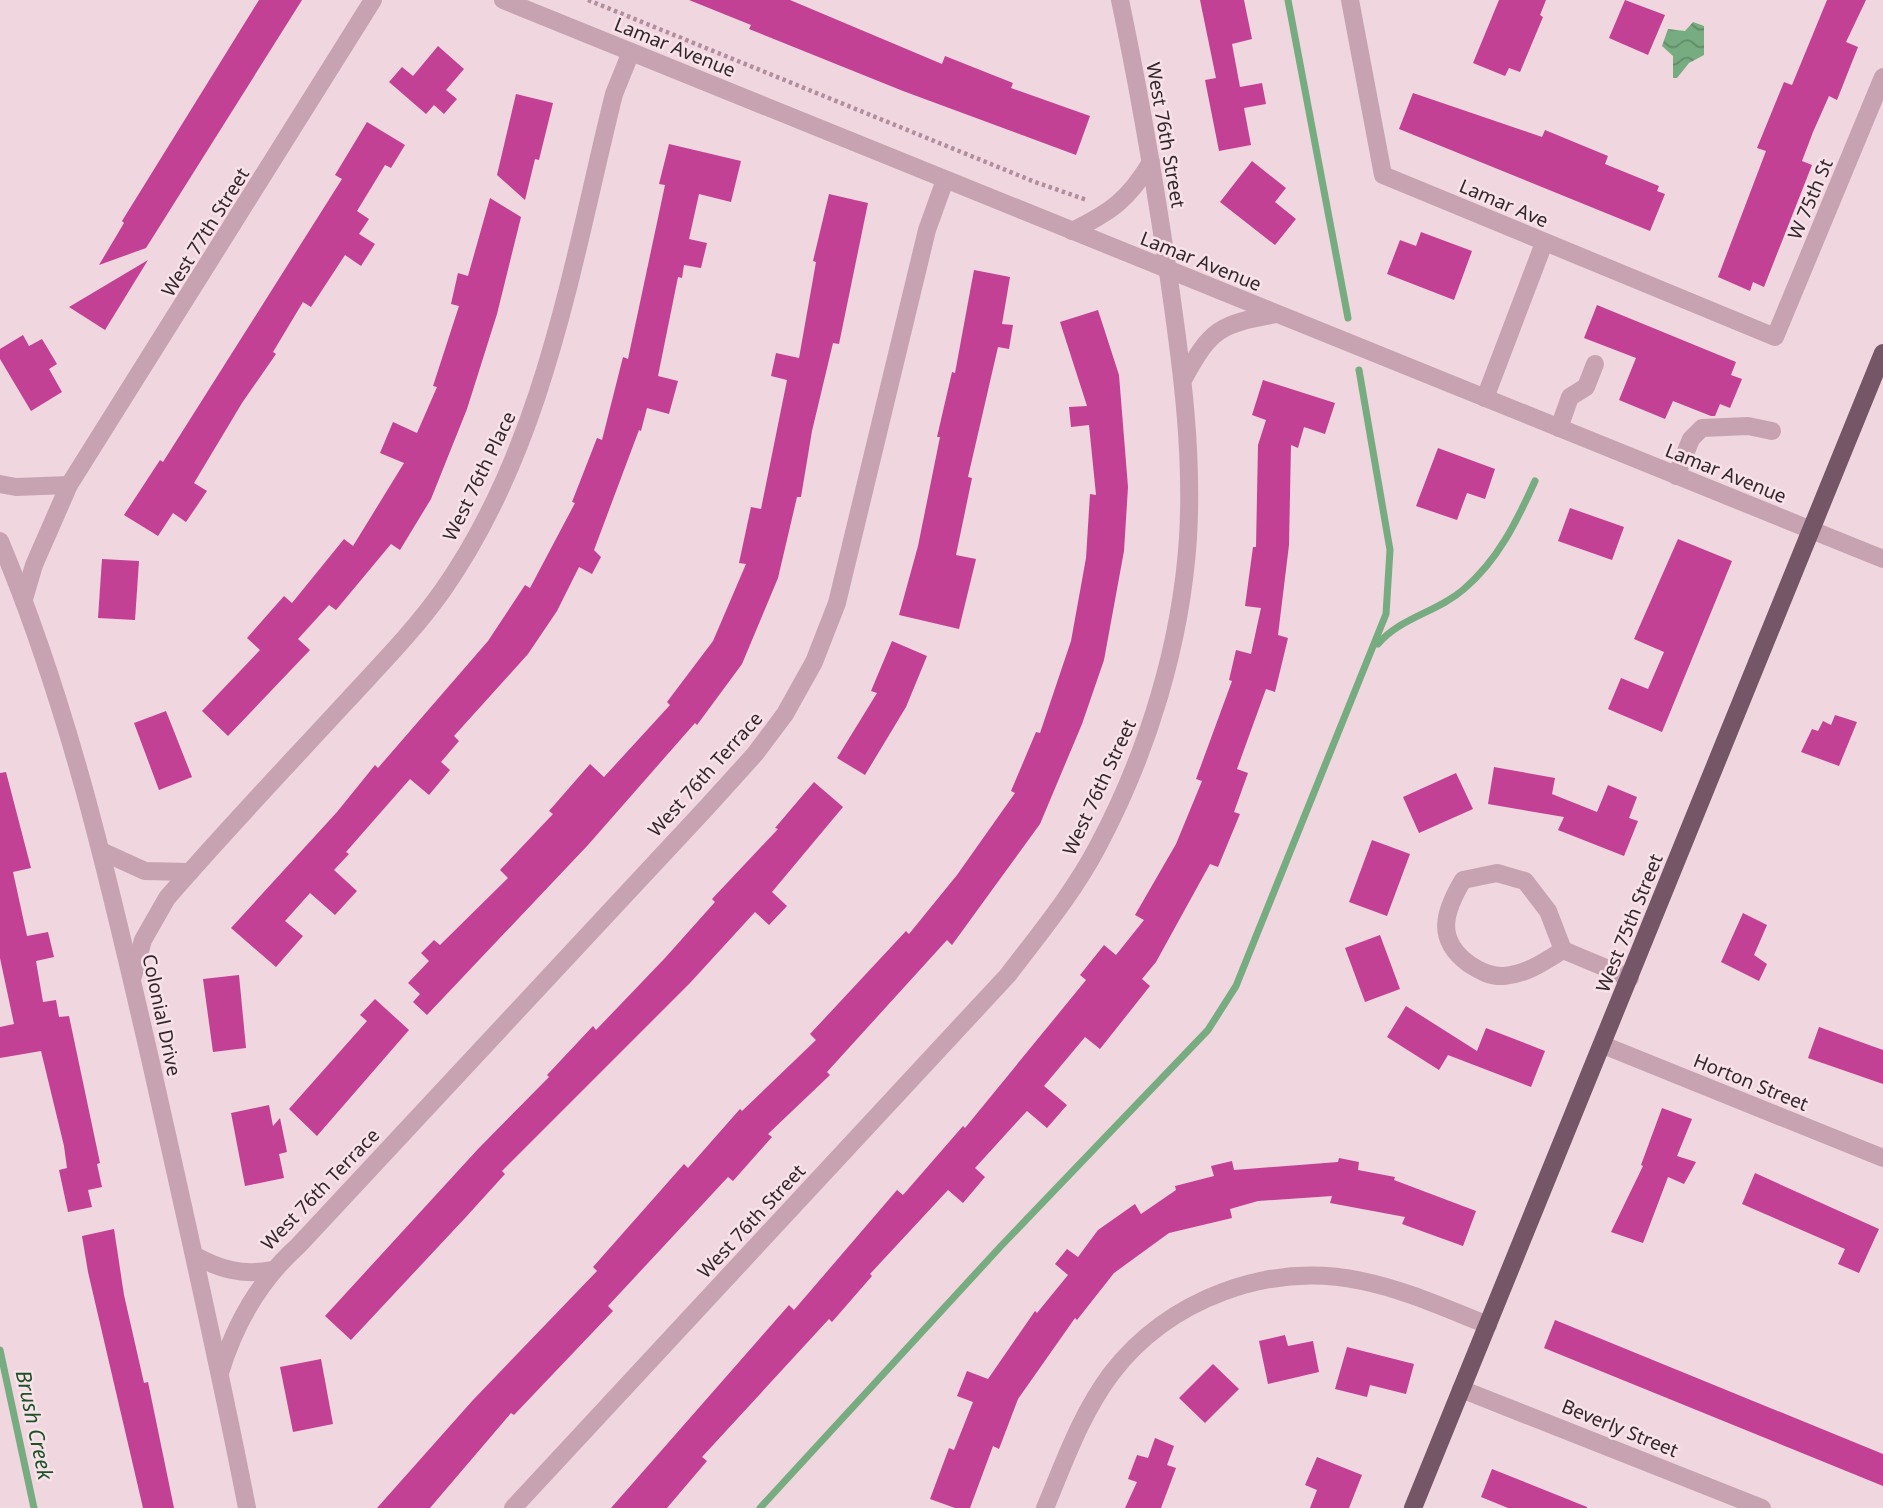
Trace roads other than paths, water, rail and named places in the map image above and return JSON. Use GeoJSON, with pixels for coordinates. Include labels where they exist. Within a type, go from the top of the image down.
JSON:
{"type":"FeatureCollection","features":[{"type":"Feature","properties":{"kind":"main road","name":"West 75th Street"},"geometry":{"type":"LineString","coordinates":[[1413,1508],[1883,353]]}},
{"type":"Feature","properties":{"kind":"street","name":"West 77th Street"},"geometry":{"type":"LineString","coordinates":[[24,599],[34,565],[69,485],[373,0]]}},
{"type":"Feature","properties":{"kind":"street","name":"Lamar Avenue"},"geometry":{"type":"LineString","coordinates":[[503,0],[1883,559]]}},
{"type":"Feature","properties":{"kind":"street","name":"West 76th Street"},"geometry":{"type":"LineString","coordinates":[[513,1508],[1008,975],[1065,900],[1098,846],[1133,771],[1152,722],[1174,634],[1188,541],[1189,484],[1183,380],[1150,162],[1120,0]]}},
{"type":"Feature","properties":{"kind":"street","name":"Lamar Ave"},"geometry":{"type":"LineString","coordinates":[[1350,0],[1383,175],[1775,337]]}},
{"type":"Feature","properties":{"kind":"street","name":"West 76th Place"},"geometry":{"type":"LineString","coordinates":[[133,976],[143,940],[153,920],[190,872],[405,638],[443,590],[480,531],[520,448],[544,380],[614,94],[631,52]]}},
{"type":"Feature","properties":{"kind":"street","name":"W 75th St"},"geometry":{"type":"LineString","coordinates":[[1775,337],[1883,77]]}},
{"type":"Feature","properties":{"kind":"street"},"geometry":{"type":"LineString","coordinates":[[1072,232],[1115,208],[1135,189],[1150,162]]}},
{"type":"Feature","properties":{"kind":"street","name":"West 76th Terrace"},"geometry":{"type":"LineString","coordinates":[[220,1373],[229,1343],[272,1270],[298,1246],[708,806],[755,754],[791,705],[814,662],[837,603],[927,230],[945,180]]}},
{"type":"Feature","properties":{"kind":"street"},"geometry":{"type":"LineString","coordinates":[[1485,398],[1544,243]]}},
{"type":"Feature","properties":{"kind":"street"},"geometry":{"type":"LineString","coordinates":[[1183,380],[1202,346],[1217,332],[1234,322],[1277,313]]}},
{"type":"Feature","properties":{"kind":"street"},"geometry":{"type":"LineString","coordinates":[[1559,428],[1570,397],[1586,387],[1595,364]]}},
{"type":"Feature","properties":{"kind":"street"},"geometry":{"type":"LineString","coordinates":[[1676,475],[1691,439],[1702,428],[1748,426],[1772,431]]}},
{"type":"Feature","properties":{"kind":"street"},"geometry":{"type":"LineString","coordinates":[[0,484],[16,487],[69,485]]}},
{"type":"Feature","properties":{"kind":"street","name":"Colonial Drive"},"geometry":{"type":"LineString","coordinates":[[0,541],[24,599],[81,771],[133,976],[247,1508]]}},
{"type":"Feature","properties":{"kind":"street"},"geometry":{"type":"LineString","coordinates":[[101,851],[145,871],[190,872]]}},
{"type":"Feature","properties":{"kind":"street"},"geometry":{"type":"LineString","coordinates":[[1563,950],[1535,968],[1503,976],[1481,973],[1458,956],[1445,933],[1449,904],[1464,880],[1497,873],[1525,881],[1548,911],[1563,950],[1630,978]]}},
{"type":"Feature","properties":{"kind":"street","name":"Horton Street"},"geometry":{"type":"LineString","coordinates":[[1603,1045],[1883,1158]]}},
{"type":"Feature","properties":{"kind":"street","name":"West 76th Terrace"},"geometry":{"type":"LineString","coordinates":[[194,1255],[215,1266],[242,1272],[272,1270]]}},
{"type":"Feature","properties":{"kind":"street"},"geometry":{"type":"LineString","coordinates":[[1045,1508],[1077,1431],[1110,1376],[1156,1329],[1195,1304],[1223,1291],[1275,1278],[1330,1276],[1404,1293],[1488,1325]]}},
{"type":"Feature","properties":{"kind":"street","name":"Beverly Street"},"geometry":{"type":"LineString","coordinates":[[1461,1389],[1762,1508]]}},
{"type":"Feature","properties":{"kind":"water"},"geometry":{"type":"Polygon","coordinates":[[[1693,22],[1704,26],[1704,55],[1689,63],[1677,78],[1673,78],[1673,56],[1662,46],[1668,29],[1685,31],[1693,22]]]}},
{"type":"Feature","properties":{"kind":"waterway"},"geometry":{"type":"LineString","coordinates":[[1288,0],[1348,318]]}},
{"type":"Feature","properties":{"kind":"waterway"},"geometry":{"type":"LineString","coordinates":[[760,1508],[1001,1246],[1208,1030],[1236,986],[1386,614],[1390,550],[1359,370]]}},
{"type":"Feature","properties":{"kind":"waterway"},"geometry":{"type":"LineString","coordinates":[[1378,644],[1397,627],[1443,604],[1476,578],[1506,539],[1535,481]]}},
{"type":"Feature","properties":{"kind":"waterway","name":"Brush Creek"},"geometry":{"type":"LineString","coordinates":[[0,1350],[34,1508]]}}]}
